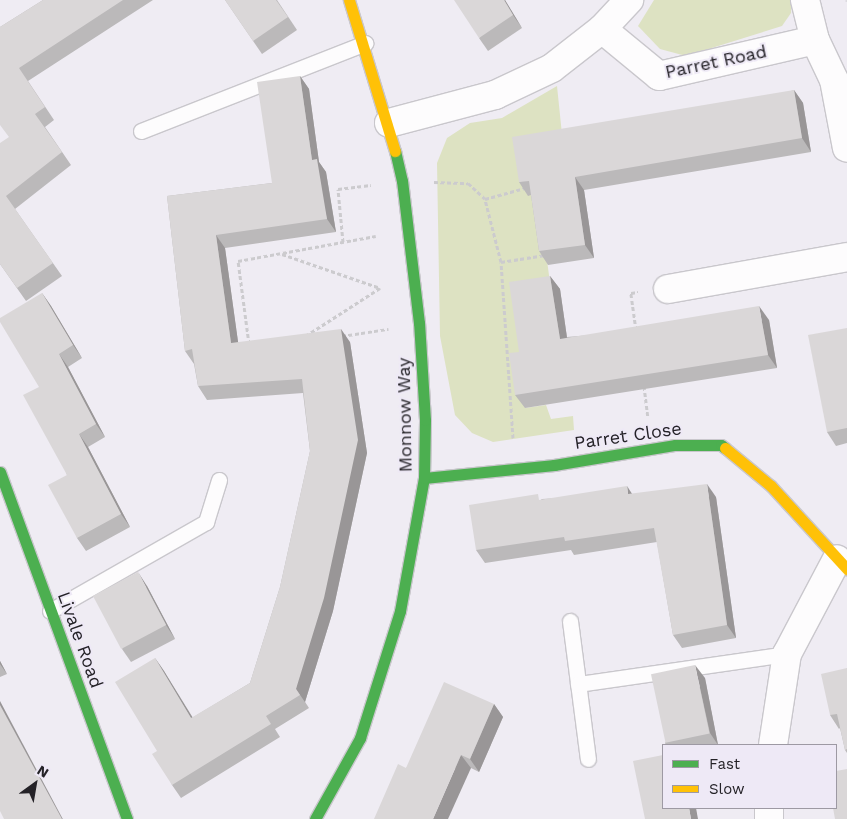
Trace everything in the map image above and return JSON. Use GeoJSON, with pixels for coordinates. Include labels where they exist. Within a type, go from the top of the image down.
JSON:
{"type":"FeatureCollection","features":[{"type":"Feature","properties":{"kind":"street","name":"Monnow Way"},"geometry":{"type":"LineString","coordinates":[[315,819],[360,738],[400,611],[424,478],[425,420],[420,324],[406,230],[402,181],[389,123],[365,43],[349,0]]}},
{"type":"Feature","properties":{"kind":"street"},"geometry":{"type":"LineString","coordinates":[[389,123],[496,95],[552,68],[602,29],[629,0]]}},
{"type":"Feature","properties":{"kind":"street"},"geometry":{"type":"LineString","coordinates":[[805,0],[815,40],[834,80],[847,148]]}},
{"type":"Feature","properties":{"kind":"street","name":"Parret Road"},"geometry":{"type":"LineString","coordinates":[[602,29],[659,76],[815,40]]}},
{"type":"Feature","properties":{"kind":"street"},"geometry":{"type":"LineString","coordinates":[[668,289],[847,257]]}},
{"type":"Feature","properties":{"kind":"street","name":"Parret Close"},"geometry":{"type":"LineString","coordinates":[[424,478],[515,469],[675,445],[721,445],[771,486],[842,564]]}},
{"type":"Feature","properties":{"kind":"street","name":"Livale Road"},"geometry":{"type":"LineString","coordinates":[[0,472],[5,500],[50,611],[127,819]]}},
{"type":"Feature","properties":{"kind":"street"},"geometry":{"type":"LineString","coordinates":[[773,744],[787,654],[842,564]]}},
{"type":"Feature","properties":{"kind":"lane"},"geometry":{"type":"LineString","coordinates":[[141,131],[365,43]]}},
{"type":"Feature","properties":{"kind":"lane"},"geometry":{"type":"LineString","coordinates":[[50,611],[206,522],[218,480]]}},
{"type":"Feature","properties":{"kind":"lane"},"geometry":{"type":"LineString","coordinates":[[570,621],[588,759]]}},
{"type":"Feature","properties":{"kind":"lane"},"geometry":{"type":"LineString","coordinates":[[578,684],[787,654]]}},
{"type":"Feature","properties":{"kind":"path"},"geometry":{"type":"LineString","coordinates":[[515,469],[501,262],[485,198],[527,188]]}},
{"type":"Feature","properties":{"kind":"path"},"geometry":{"type":"LineString","coordinates":[[250,352],[238,261],[406,230]]}},
{"type":"Feature","properties":{"kind":"path"},"geometry":{"type":"LineString","coordinates":[[281,254],[380,288],[299,340]]}},
{"type":"Feature","properties":{"kind":"path"},"geometry":{"type":"LineString","coordinates":[[501,262],[546,255]]}},
{"type":"Feature","properties":{"kind":"path"},"geometry":{"type":"LineString","coordinates":[[637,332],[631,293],[668,289]]}},
{"type":"Feature","properties":{"kind":"path"},"geometry":{"type":"LineString","coordinates":[[341,336],[420,324]]}},
{"type":"Feature","properties":{"kind":"path"},"geometry":{"type":"LineString","coordinates":[[643,380],[653,448]]}},
{"type":"Feature","properties":{"kind":"green space"},"geometry":{"type":"Polygon","coordinates":[[[654,0],[792,0],[791,13],[782,26],[686,56],[660,49],[638,26],[654,0]]]}},
{"type":"Feature","properties":{"kind":"green space"},"geometry":{"type":"Polygon","coordinates":[[[557,86],[563,144],[538,194],[551,290],[525,408],[546,405],[551,419],[573,416],[574,430],[493,442],[472,433],[455,415],[440,336],[437,163],[447,138],[470,123],[502,118],[557,86]]]}},
{"type":"Feature","properties":{"kind":"building"},"geometry":{"type":"Polygon","coordinates":[[[43,0],[123,0],[19,68],[45,107],[35,114],[62,152],[6,196],[53,263],[17,288],[0,264],[0,143],[9,137],[0,125],[0,27],[43,0]]]}},
{"type":"Feature","properties":{"kind":"building"},"geometry":{"type":"Polygon","coordinates":[[[225,0],[276,0],[288,17],[253,41],[225,0]]]}},
{"type":"Feature","properties":{"kind":"building"},"geometry":{"type":"Polygon","coordinates":[[[454,0],[504,0],[513,15],[479,38],[454,0]]]}},
{"type":"Feature","properties":{"kind":"building"},"geometry":{"type":"Polygon","coordinates":[[[300,76],[312,160],[317,159],[327,219],[216,235],[231,343],[341,329],[358,440],[324,598],[296,689],[300,695],[266,716],[271,724],[172,785],[152,754],[157,751],[115,682],[155,658],[191,718],[250,683],[280,587],[310,451],[302,379],[198,386],[192,349],[185,351],[167,196],[272,183],[257,82],[300,76]]]}},
{"type":"Feature","properties":{"kind":"building"},"geometry":{"type":"Polygon","coordinates":[[[794,90],[802,138],[575,177],[585,245],[539,251],[529,181],[519,182],[512,137],[794,90]]]}},
{"type":"Feature","properties":{"kind":"building"},"geometry":{"type":"Polygon","coordinates":[[[550,276],[560,339],[759,306],[768,355],[515,395],[509,353],[519,352],[509,282],[550,276]]]}},
{"type":"Feature","properties":{"kind":"building"},"geometry":{"type":"Polygon","coordinates":[[[42,293],[73,345],[59,354],[96,424],[79,434],[121,514],[77,538],[48,485],[67,475],[23,395],[39,387],[0,322],[0,318],[42,293]]]}},
{"type":"Feature","properties":{"kind":"building"},"geometry":{"type":"Polygon","coordinates":[[[847,328],[847,428],[827,432],[808,335],[847,328]]]}},
{"type":"Feature","properties":{"kind":"building"},"geometry":{"type":"Polygon","coordinates":[[[707,484],[727,625],[673,635],[654,528],[565,541],[564,537],[476,550],[469,505],[538,494],[539,500],[627,486],[628,494],[707,484]]]}},
{"type":"Feature","properties":{"kind":"building"},"geometry":{"type":"Polygon","coordinates":[[[138,572],[166,625],[121,649],[93,596],[138,572]]]}},
{"type":"Feature","properties":{"kind":"building"},"geometry":{"type":"Polygon","coordinates":[[[695,665],[710,733],[666,743],[651,674],[695,665]]]}},
{"type":"Feature","properties":{"kind":"building"},"geometry":{"type":"Polygon","coordinates":[[[847,668],[847,749],[845,750],[837,714],[830,715],[821,674],[847,668]]]}},
{"type":"Feature","properties":{"kind":"building"},"geometry":{"type":"Polygon","coordinates":[[[444,682],[494,704],[470,759],[461,755],[433,819],[374,819],[398,764],[406,768],[444,682]]]}},
{"type":"Feature","properties":{"kind":"building"},"geometry":{"type":"Polygon","coordinates":[[[0,705],[62,819],[4,819],[0,811],[0,705]]]}},
{"type":"Feature","properties":{"kind":"building"},"geometry":{"type":"Polygon","coordinates":[[[662,755],[662,809],[689,809],[691,819],[645,819],[633,761],[662,755]]]}},
{"type":"Feature","properties":{"kind":"building"},"geometry":{"type":"Polygon","coordinates":[[[847,769],[847,819],[835,819],[833,809],[837,809],[837,771],[847,769]]]}},
{"type":"Feature","properties":{"kind":"traffic: fast"},"geometry":{"type":"LineString","coordinates":[[315,819],[360,738],[400,611],[424,478],[425,420],[419,323],[402,181],[395,151]]}},
{"type":"Feature","properties":{"kind":"traffic: fast"},"geometry":{"type":"LineString","coordinates":[[424,478],[554,465],[675,445],[721,445],[725,448]]}},
{"type":"Feature","properties":{"kind":"traffic: fast"},"geometry":{"type":"LineString","coordinates":[[0,472],[127,819]]}},
{"type":"Feature","properties":{"kind":"traffic: slow"},"geometry":{"type":"LineString","coordinates":[[349,0],[395,151]]}},
{"type":"Feature","properties":{"kind":"traffic: slow"},"geometry":{"type":"LineString","coordinates":[[725,448],[771,486],[847,569]]}}]}
